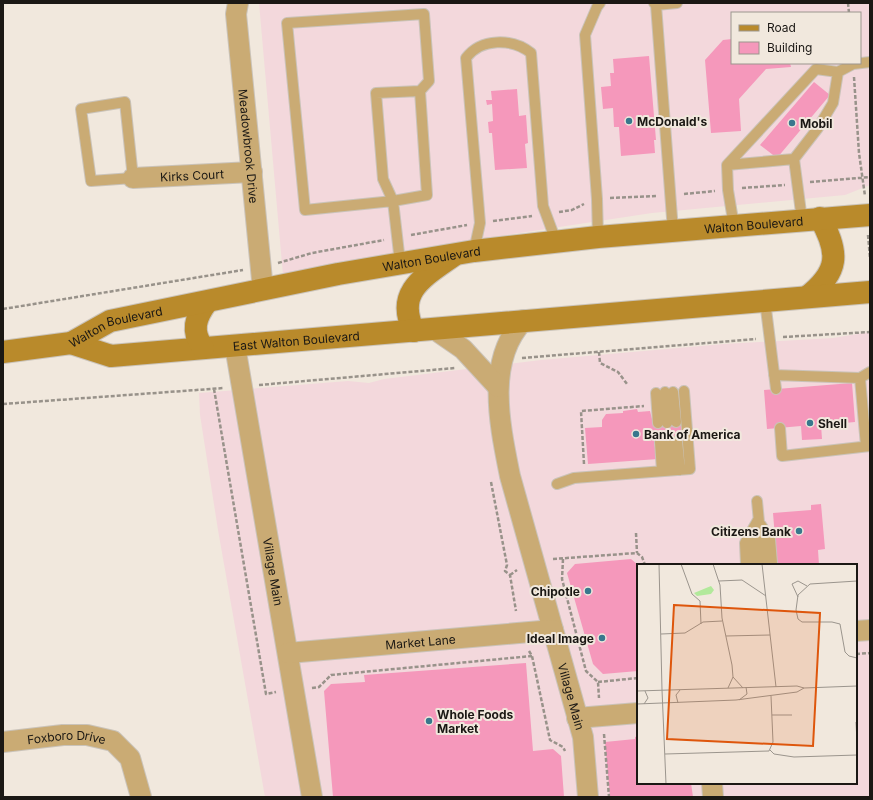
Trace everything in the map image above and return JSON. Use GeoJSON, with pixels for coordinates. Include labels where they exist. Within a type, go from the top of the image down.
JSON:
{"type":"FeatureCollection","features":[{"type":"Feature","properties":{"kind":"main road","name":"Walton Boulevard"},"geometry":{"type":"LineString","coordinates":[[3,352],[71,343],[110,322],[400,262],[556,241],[811,219],[869,223]]}},
{"type":"Feature","properties":{"kind":"main road"},"geometry":{"type":"LineString","coordinates":[[807,297],[825,281],[834,262],[832,242],[811,219]]}},
{"type":"Feature","properties":{"kind":"main road"},"geometry":{"type":"LineString","coordinates":[[424,330],[408,316],[407,308],[410,294],[423,278],[465,253]]}},
{"type":"Feature","properties":{"kind":"main road"},"geometry":{"type":"LineString","coordinates":[[524,320],[870,292]]}},
{"type":"Feature","properties":{"kind":"main road"},"geometry":{"type":"LineString","coordinates":[[203,348],[198,342],[195,328],[199,313],[206,302]]}},
{"type":"Feature","properties":{"kind":"main road","name":"East Walton Boulevard"},"geometry":{"type":"LineString","coordinates":[[71,343],[111,356],[424,330],[524,320]]}},
{"type":"Feature","properties":{"kind":"street","name":"Meadowbrook Drive"},"geometry":{"type":"LineString","coordinates":[[238,3],[236,14],[263,290]]}},
{"type":"Feature","properties":{"kind":"street","name":"Kirks Court"},"geometry":{"type":"LineString","coordinates":[[132,178],[252,172]]}},
{"type":"Feature","properties":{"kind":"street","name":"Village Main"},"geometry":{"type":"LineString","coordinates":[[524,320],[509,338],[502,360],[498,387],[510,476],[584,746],[588,797]]}},
{"type":"Feature","properties":{"kind":"street"},"geometry":{"type":"LineString","coordinates":[[424,330],[463,349],[498,387]]}},
{"type":"Feature","properties":{"kind":"street","name":"Village Main"},"geometry":{"type":"LineString","coordinates":[[235,346],[312,797]]}},
{"type":"Feature","properties":{"kind":"street","name":"Market Lane"},"geometry":{"type":"LineString","coordinates":[[288,653],[553,630]]}},
{"type":"Feature","properties":{"kind":"street"},"geometry":{"type":"LineString","coordinates":[[857,631],[870,630]]}},
{"type":"Feature","properties":{"kind":"street"},"geometry":{"type":"LineString","coordinates":[[577,718],[637,713]]}},
{"type":"Feature","properties":{"kind":"street","name":"Foxboro Drive"},"geometry":{"type":"LineString","coordinates":[[3,742],[63,735],[87,735],[113,741],[130,758],[141,797]]}},
{"type":"Feature","properties":{"kind":"street"},"geometry":{"type":"LineString","coordinates":[[712,784],[713,797]]}},
{"type":"Feature","properties":{"kind":"lane"},"geometry":{"type":"LineString","coordinates":[[598,237],[597,199],[585,35],[600,3]]}},
{"type":"Feature","properties":{"kind":"lane"},"geometry":{"type":"LineString","coordinates":[[673,231],[655,4],[678,3]]}},
{"type":"Feature","properties":{"kind":"lane"},"geometry":{"type":"LineString","coordinates":[[400,262],[393,201],[383,179],[376,93],[420,91],[429,81],[424,14],[287,23],[305,210],[393,201],[427,195],[420,91]]}},
{"type":"Feature","properties":{"kind":"lane"},"geometry":{"type":"LineString","coordinates":[[465,253],[480,223],[466,58],[472,50],[486,44],[504,42],[522,46],[531,54],[543,206],[556,241]]}},
{"type":"Feature","properties":{"kind":"lane"},"geometry":{"type":"LineString","coordinates":[[734,226],[728,190],[727,164],[816,69],[838,72],[853,64]]}},
{"type":"Feature","properties":{"kind":"lane"},"geometry":{"type":"LineString","coordinates":[[727,164],[794,159],[818,128],[833,102],[838,72]]}},
{"type":"Feature","properties":{"kind":"lane"},"geometry":{"type":"LineString","coordinates":[[125,102],[132,178],[91,181],[81,109],[125,102]]}},
{"type":"Feature","properties":{"kind":"lane"},"geometry":{"type":"LineString","coordinates":[[794,159],[811,219]]}},
{"type":"Feature","properties":{"kind":"lane"},"geometry":{"type":"LineString","coordinates":[[765,301],[776,390]]}},
{"type":"Feature","properties":{"kind":"lane"},"geometry":{"type":"LineString","coordinates":[[774,375],[860,378],[870,372]]}},
{"type":"Feature","properties":{"kind":"lane"},"geometry":{"type":"LineString","coordinates":[[780,428],[782,456],[868,446],[860,378]]}},
{"type":"Feature","properties":{"kind":"lane"},"geometry":{"type":"LineString","coordinates":[[556,484],[574,478],[690,469],[684,391]]}},
{"type":"Feature","properties":{"kind":"lane"},"geometry":{"type":"LineString","coordinates":[[665,392],[667,423],[665,392]]}},
{"type":"Feature","properties":{"kind":"lane"},"geometry":{"type":"LineString","coordinates":[[671,471],[669,441],[671,471]]}},
{"type":"Feature","properties":{"kind":"lane"},"geometry":{"type":"LineString","coordinates":[[757,501],[763,564]]}},
{"type":"Feature","properties":{"kind":"lane"},"geometry":{"type":"LineString","coordinates":[[746,564],[745,543],[758,520]]}},
{"type":"Feature","properties":{"kind":"path"},"geometry":{"type":"LineString","coordinates":[[853,64],[859,154],[864,191]]}},
{"type":"Feature","properties":{"kind":"path"},"geometry":{"type":"LineString","coordinates":[[869,223],[870,258]]}},
{"type":"Feature","properties":{"kind":"path"},"geometry":{"type":"LineString","coordinates":[[502,360],[770,338],[870,332]]}},
{"type":"Feature","properties":{"kind":"path"},"geometry":{"type":"LineString","coordinates":[[599,352],[600,363],[618,372],[627,384]]}},
{"type":"Feature","properties":{"kind":"path"},"geometry":{"type":"LineString","coordinates":[[3,404],[214,389],[460,367],[477,364]]}},
{"type":"Feature","properties":{"kind":"path"},"geometry":{"type":"LineString","coordinates":[[214,389],[266,694],[283,691]]}},
{"type":"Feature","properties":{"kind":"path"},"geometry":{"type":"LineString","coordinates":[[585,468],[581,410],[629,407],[629,404]]}},
{"type":"Feature","properties":{"kind":"path"},"geometry":{"type":"LineString","coordinates":[[636,533],[637,554]]}},
{"type":"Feature","properties":{"kind":"path"},"geometry":{"type":"LineString","coordinates":[[546,559],[637,554],[642,557],[645,564]]}},
{"type":"Feature","properties":{"kind":"path"},"geometry":{"type":"LineString","coordinates":[[563,559],[562,579],[586,671],[598,682],[599,704]]}},
{"type":"Feature","properties":{"kind":"path"},"geometry":{"type":"LineString","coordinates":[[526,646],[532,656],[550,740],[563,747],[566,753]]}},
{"type":"Feature","properties":{"kind":"path"},"geometry":{"type":"LineString","coordinates":[[857,654],[870,653]]}},
{"type":"Feature","properties":{"kind":"path"},"geometry":{"type":"LineString","coordinates":[[310,688],[319,686],[331,675],[532,656]]}},
{"type":"Feature","properties":{"kind":"path"},"geometry":{"type":"LineString","coordinates":[[598,682],[637,678]]}},
{"type":"Feature","properties":{"kind":"path"},"geometry":{"type":"LineString","coordinates":[[603,729],[609,797]]}},
{"type":"Feature","properties":{"kind":"shaded area"},"geometry":{"type":"Polygon","coordinates":[[[259,3],[870,3],[870,185],[845,195],[652,213],[414,249],[283,275],[259,3]]]}},
{"type":"Feature","properties":{"kind":"shaded area"},"geometry":{"type":"Polygon","coordinates":[[[870,332],[870,797],[265,797],[218,530],[200,415],[199,393],[348,381],[369,383],[384,379],[541,360],[724,344],[833,338],[870,332]]]}},
{"type":"Feature","properties":{"kind":"building"},"geometry":{"type":"Polygon","coordinates":[[[731,39],[731,64],[790,64],[791,67],[766,69],[739,99],[741,131],[711,133],[705,60],[723,40],[731,39]]]}},
{"type":"Feature","properties":{"kind":"building"},"geometry":{"type":"Polygon","coordinates":[[[649,56],[656,140],[654,140],[655,153],[621,156],[619,127],[614,127],[613,108],[603,109],[601,87],[611,86],[610,73],[614,73],[613,59],[649,56]]]}},
{"type":"Feature","properties":{"kind":"building"},"geometry":{"type":"Polygon","coordinates":[[[814,82],[830,95],[777,158],[760,145],[814,82]]]}},
{"type":"Feature","properties":{"kind":"building"},"geometry":{"type":"Polygon","coordinates":[[[517,89],[519,116],[526,115],[528,143],[525,144],[527,168],[495,170],[492,133],[489,133],[488,122],[493,121],[492,104],[487,105],[486,100],[492,100],[491,91],[517,89]]]}},
{"type":"Feature","properties":{"kind":"building"},"geometry":{"type":"Polygon","coordinates":[[[852,383],[855,422],[821,425],[822,439],[802,440],[801,426],[767,429],[764,390],[852,383]]]}},
{"type":"Feature","properties":{"kind":"building","name":"Bank of America"},"geometry":{"type":"Polygon","coordinates":[[[637,409],[638,412],[650,411],[653,423],[686,421],[688,440],[654,443],[658,459],[588,464],[585,428],[602,427],[602,420],[606,414],[623,413],[623,411],[637,409]]]}},
{"type":"Feature","properties":{"kind":"building","name":"Citizens Bank"},"geometry":{"type":"Polygon","coordinates":[[[821,504],[825,549],[818,550],[819,564],[770,564],[777,563],[773,513],[811,510],[811,505],[821,504]]]}},
{"type":"Feature","properties":{"kind":"building"},"geometry":{"type":"Polygon","coordinates":[[[631,559],[637,564],[637,671],[603,674],[593,664],[567,573],[575,564],[631,559]]]}},
{"type":"Feature","properties":{"kind":"building","name":"Whole Foods Market"},"geometry":{"type":"Polygon","coordinates":[[[526,663],[533,751],[553,749],[561,756],[564,797],[333,797],[324,691],[331,684],[365,682],[364,675],[526,663]]]}},
{"type":"Feature","properties":{"kind":"building"},"geometry":{"type":"Polygon","coordinates":[[[637,736],[637,784],[691,784],[693,797],[610,797],[605,742],[635,739],[635,737],[637,736]]]}},
{"type":"Feature","properties":{"kind":"place","name":"McDonald's"},"geometry":{"type":"Point","coordinates":[629,121]}},
{"type":"Feature","properties":{"kind":"place","name":"Mobil"},"geometry":{"type":"Point","coordinates":[792,123]}},
{"type":"Feature","properties":{"kind":"place","name":"Shell"},"geometry":{"type":"Point","coordinates":[810,423]}},
{"type":"Feature","properties":{"kind":"place","name":"Bank of America"},"geometry":{"type":"Point","coordinates":[636,434]}},
{"type":"Feature","properties":{"kind":"place","name":"Citizens Bank"},"geometry":{"type":"Point","coordinates":[799,531]}},
{"type":"Feature","properties":{"kind":"place","name":"Chipotle"},"geometry":{"type":"Point","coordinates":[588,591]}},
{"type":"Feature","properties":{"kind":"place","name":"Ideal Image"},"geometry":{"type":"Point","coordinates":[602,638]}},
{"type":"Feature","properties":{"kind":"place","name":"Whole Foods Market"},"geometry":{"type":"Point","coordinates":[429,721]}}]}
